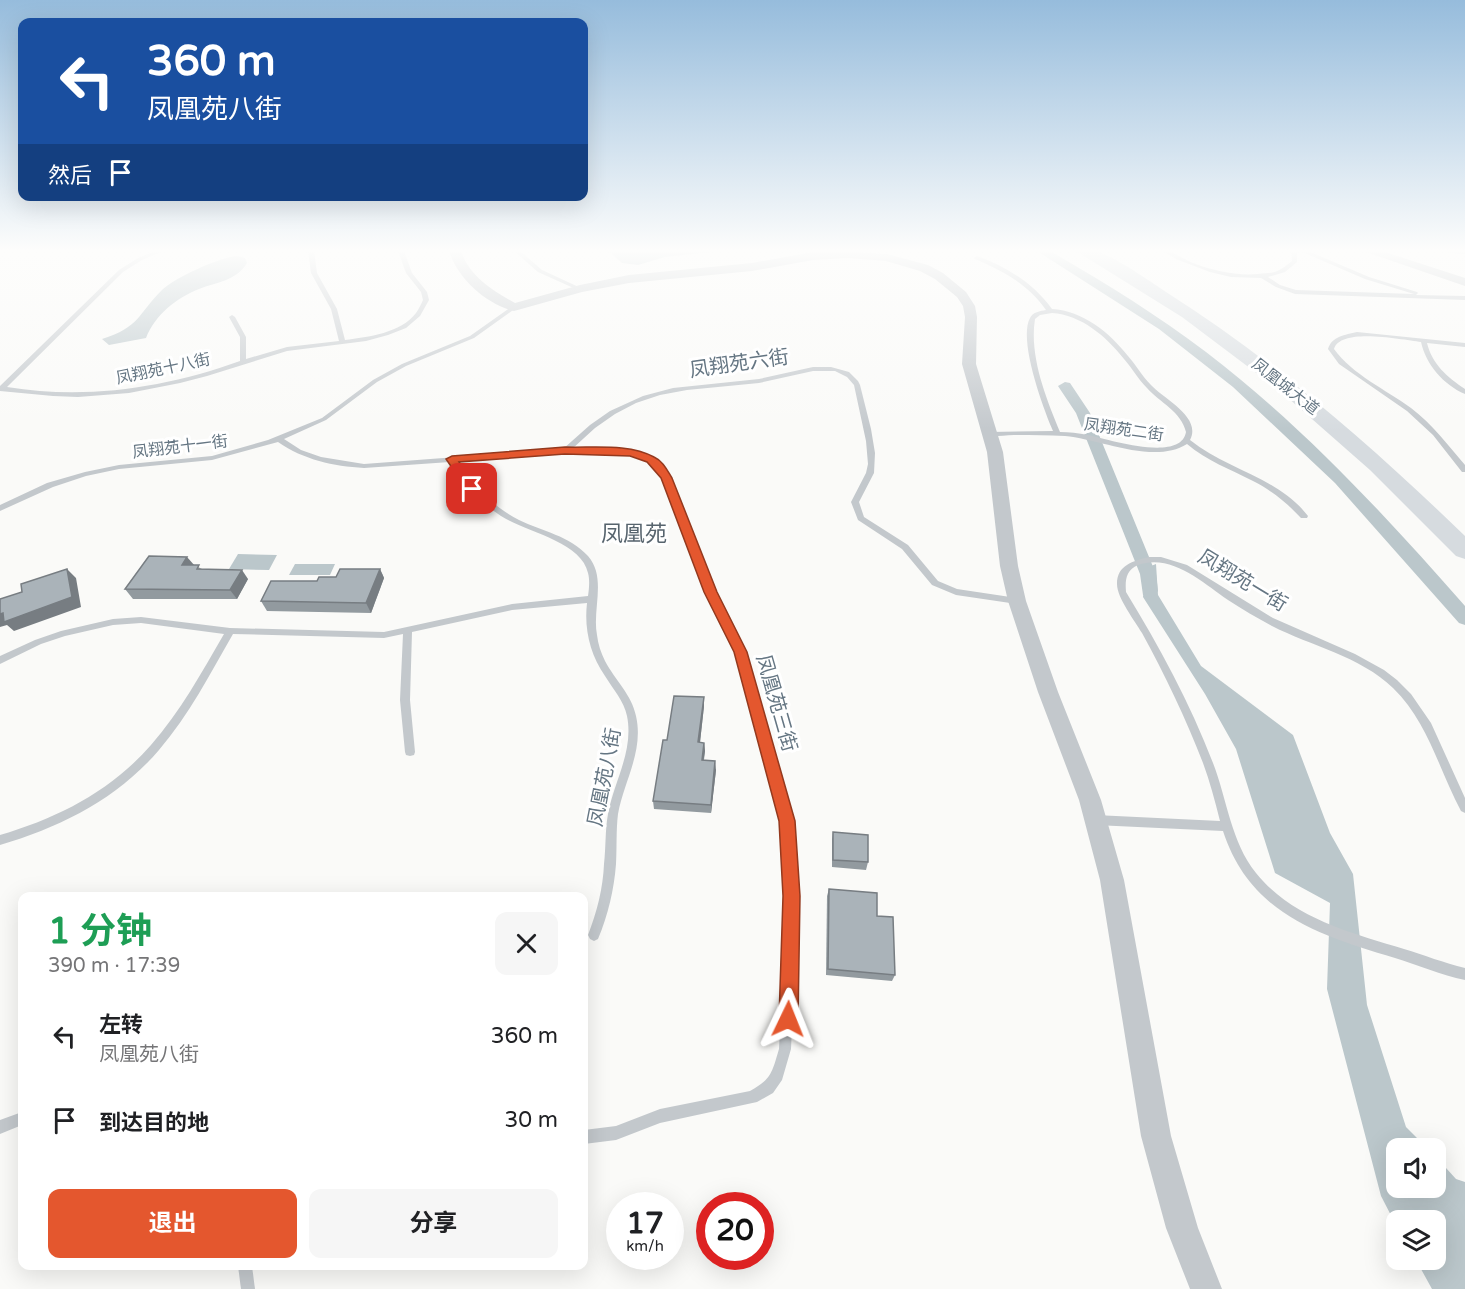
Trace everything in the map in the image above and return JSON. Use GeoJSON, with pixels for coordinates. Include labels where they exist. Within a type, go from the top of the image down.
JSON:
{"type":"FeatureCollection","features":[{"type":"Feature","properties":{"kind":"main road","name":"凤凰城大道"},"geometry":{"type":"LineString","coordinates":[[1184,311],[1263,368],[1353,442],[1465,550]]}},
{"type":"Feature","properties":{"kind":"main road","name":"凤凰城大道"},"geometry":{"type":"LineString","coordinates":[[1197,311],[1279,369],[1356,432],[1465,533]]}},
{"type":"Feature","properties":{"kind":"street"},"geometry":{"type":"LineString","coordinates":[[970,311],[969,364],[1000,479],[1009,566],[1017,601],[1095,820],[1112,880],[1156,1136],[1182,1228],[1206,1289]]}},
{"type":"Feature","properties":{"kind":"lane","name":"凤翔苑十八街"},"geometry":{"type":"LineString","coordinates":[[1,389],[80,311]]}},
{"type":"Feature","properties":{"kind":"lane"},"geometry":{"type":"LineString","coordinates":[[335,311],[342,342]]}},
{"type":"Feature","properties":{"kind":"lane","name":"凤翔苑十八街"},"geometry":{"type":"LineString","coordinates":[[1,389],[56,395],[121,392],[185,380],[293,347],[377,336],[393,331],[412,320],[420,311]]}},
{"type":"Feature","properties":{"kind":"lane","name":"凤翔苑十一街"},"geometry":{"type":"LineString","coordinates":[[0,508],[50,485],[85,474],[119,467],[212,458],[279,439],[324,418],[389,373],[472,337],[508,311]]}},
{"type":"Feature","properties":{"kind":"lane","name":"凤翔苑二街"},"geometry":{"type":"LineString","coordinates":[[1049,311],[1035,315],[1032,319],[1031,335],[1041,390],[1057,433]]}},
{"type":"Feature","properties":{"kind":"lane","name":"凤翔苑二街"},"geometry":{"type":"LineString","coordinates":[[989,434],[1057,433],[1153,450],[1178,447],[1187,441],[1190,435],[1185,419],[1149,387],[1120,349],[1100,331],[1076,316],[1051,311]]}},
{"type":"Feature","properties":{"kind":"lane"},"geometry":{"type":"LineString","coordinates":[[232,317],[243,337],[243,362]]}},
{"type":"Feature","properties":{"kind":"lane"},"geometry":{"type":"LineString","coordinates":[[1465,345],[1370,335],[1346,336],[1333,343],[1331,349],[1334,356],[1409,410],[1435,433],[1465,470]]}},
{"type":"Feature","properties":{"kind":"lane"},"geometry":{"type":"LineString","coordinates":[[1424,342],[1432,364],[1443,376],[1465,392]]}},
{"type":"Feature","properties":{"kind":"lane","name":"凤翔苑六街"},"geometry":{"type":"LineString","coordinates":[[565,451],[606,416],[645,397],[684,388],[735,384],[807,370],[841,370],[853,377],[857,385],[870,448],[869,476],[855,502],[861,518],[905,547],[928,576],[944,588],[1017,601]]}},
{"type":"Feature","properties":{"kind":"lane","name":"凤凰苑三街"},"geometry":{"type":"LineString","coordinates":[[279,439],[309,456],[350,465],[378,466],[565,451],[613,451],[640,455],[659,467],[666,478],[710,592],[743,662],[787,821],[792,896],[785,1049],[777,1076],[768,1088],[752,1097],[660,1116],[616,1133],[588,1136]]}},
{"type":"Feature","properties":{"kind":"lane","name":"凤翔苑二街"},"geometry":{"type":"LineString","coordinates":[[1187,441],[1201,454],[1220,465],[1267,485],[1288,499],[1304,516]]}},
{"type":"Feature","properties":{"kind":"lane","name":"凤凰苑八街"},"geometry":{"type":"LineString","coordinates":[[452,459],[472,489],[485,502],[516,522],[564,542],[586,559],[594,578],[590,624],[595,648],[603,666],[625,696],[634,725],[633,738],[616,796],[604,909],[594,935]]}},
{"type":"Feature","properties":{"kind":"lane","name":"凤翔苑一街"},"geometry":{"type":"LineString","coordinates":[[1465,808],[1448,777],[1431,731],[1416,706],[1393,683],[1365,663],[1305,638],[1259,614],[1190,569],[1175,562],[1142,561],[1124,571],[1120,581],[1122,592],[1158,652],[1185,706],[1210,767],[1236,851],[1252,877],[1277,901],[1306,921],[1352,939],[1465,974]]}},
{"type":"Feature","properties":{"kind":"lane"},"geometry":{"type":"LineString","coordinates":[[0,660],[38,642],[64,633],[113,622],[166,621],[230,632],[384,636],[512,607],[592,598]]}},
{"type":"Feature","properties":{"kind":"lane"},"geometry":{"type":"LineString","coordinates":[[0,840],[71,814],[97,798],[143,761],[167,732],[230,632]]}},
{"type":"Feature","properties":{"kind":"lane"},"geometry":{"type":"LineString","coordinates":[[408,632],[405,700],[410,752]]}},
{"type":"Feature","properties":{"kind":"lane"},"geometry":{"type":"LineString","coordinates":[[1095,820],[1227,826]]}},
{"type":"Feature","properties":{"kind":"lane"},"geometry":{"type":"LineString","coordinates":[[0,1126],[18,1120]]}},
{"type":"Feature","properties":{"kind":"lane"},"geometry":{"type":"LineString","coordinates":[[246,1270],[248,1289]]}},
{"type":"Feature","properties":{"kind":"shaded area"},"geometry":{"type":"Polygon","coordinates":[[[144,311],[164,311],[146,338],[109,345],[102,339],[124,330],[144,311]]]}},
{"type":"Feature","properties":{"kind":"shaded area"},"geometry":{"type":"Polygon","coordinates":[[[238,554],[277,555],[269,570],[229,569],[238,554]]]}},
{"type":"Feature","properties":{"kind":"shaded area"},"geometry":{"type":"Polygon","coordinates":[[[295,564],[335,564],[330,575],[289,575],[295,564]]]}},
{"type":"Feature","properties":{"kind":"shaded area"},"geometry":{"type":"Polygon","coordinates":[[[1156,564],[1158,595],[1201,666],[1293,735],[1330,833],[1353,874],[1367,1005],[1406,1127],[1417,1138],[1386,1138],[1386,1198],[1446,1198],[1446,1168],[1456,1179],[1465,1182],[1465,1289],[1432,1289],[1422,1270],[1446,1270],[1446,1210],[1388,1210],[1381,1196],[1327,989],[1330,903],[1275,873],[1236,749],[1205,694],[1143,597],[1146,568],[1156,564]]]}},
{"type":"Feature","properties":{"kind":"building"},"geometry":{"type":"Polygon","coordinates":[[[149,556],[187,557],[182,565],[199,565],[197,569],[242,570],[230,590],[125,589],[149,556]]]}},
{"type":"Feature","properties":{"kind":"building"},"geometry":{"type":"Polygon","coordinates":[[[67,569],[72,597],[4,622],[3,613],[0,614],[0,599],[22,592],[21,584],[67,569]]]}},
{"type":"Feature","properties":{"kind":"building"},"geometry":{"type":"Polygon","coordinates":[[[340,569],[380,569],[366,603],[261,601],[271,581],[317,581],[319,577],[336,577],[340,569]]]}},
{"type":"Feature","properties":{"kind":"building"},"geometry":{"type":"Polygon","coordinates":[[[674,696],[704,697],[698,742],[704,743],[702,760],[715,761],[711,805],[653,801],[663,740],[667,740],[674,696]]]}},
{"type":"Feature","properties":{"kind":"building"},"geometry":{"type":"Polygon","coordinates":[[[833,832],[868,835],[868,862],[833,860],[833,832]]]}},
{"type":"Feature","properties":{"kind":"building"},"geometry":{"type":"Polygon","coordinates":[[[829,889],[877,893],[877,916],[893,917],[895,975],[828,969],[829,889]]]}},
{"type":"Feature","properties":{"kind":"waterway"},"geometry":{"type":"LineString","coordinates":[[1140,311],[1238,384],[1307,446],[1372,513],[1465,618]]}},
{"type":"Feature","properties":{"kind":"waterway"},"geometry":{"type":"LineString","coordinates":[[1065,386],[1083,413],[1148,574],[1149,591]]}},
{"type":"Feature","properties":{"kind":"district","name":"凤凰苑"},"geometry":{"type":"Point","coordinates":[634,533]}},
{"type":"Feature","properties":{"kind":"route"},"geometry":{"type":"LineString","coordinates":[[472,489],[452,459],[565,451],[631,452],[651,459],[666,478],[710,592],[740,652],[787,821],[792,896],[788,1019]]}}]}
